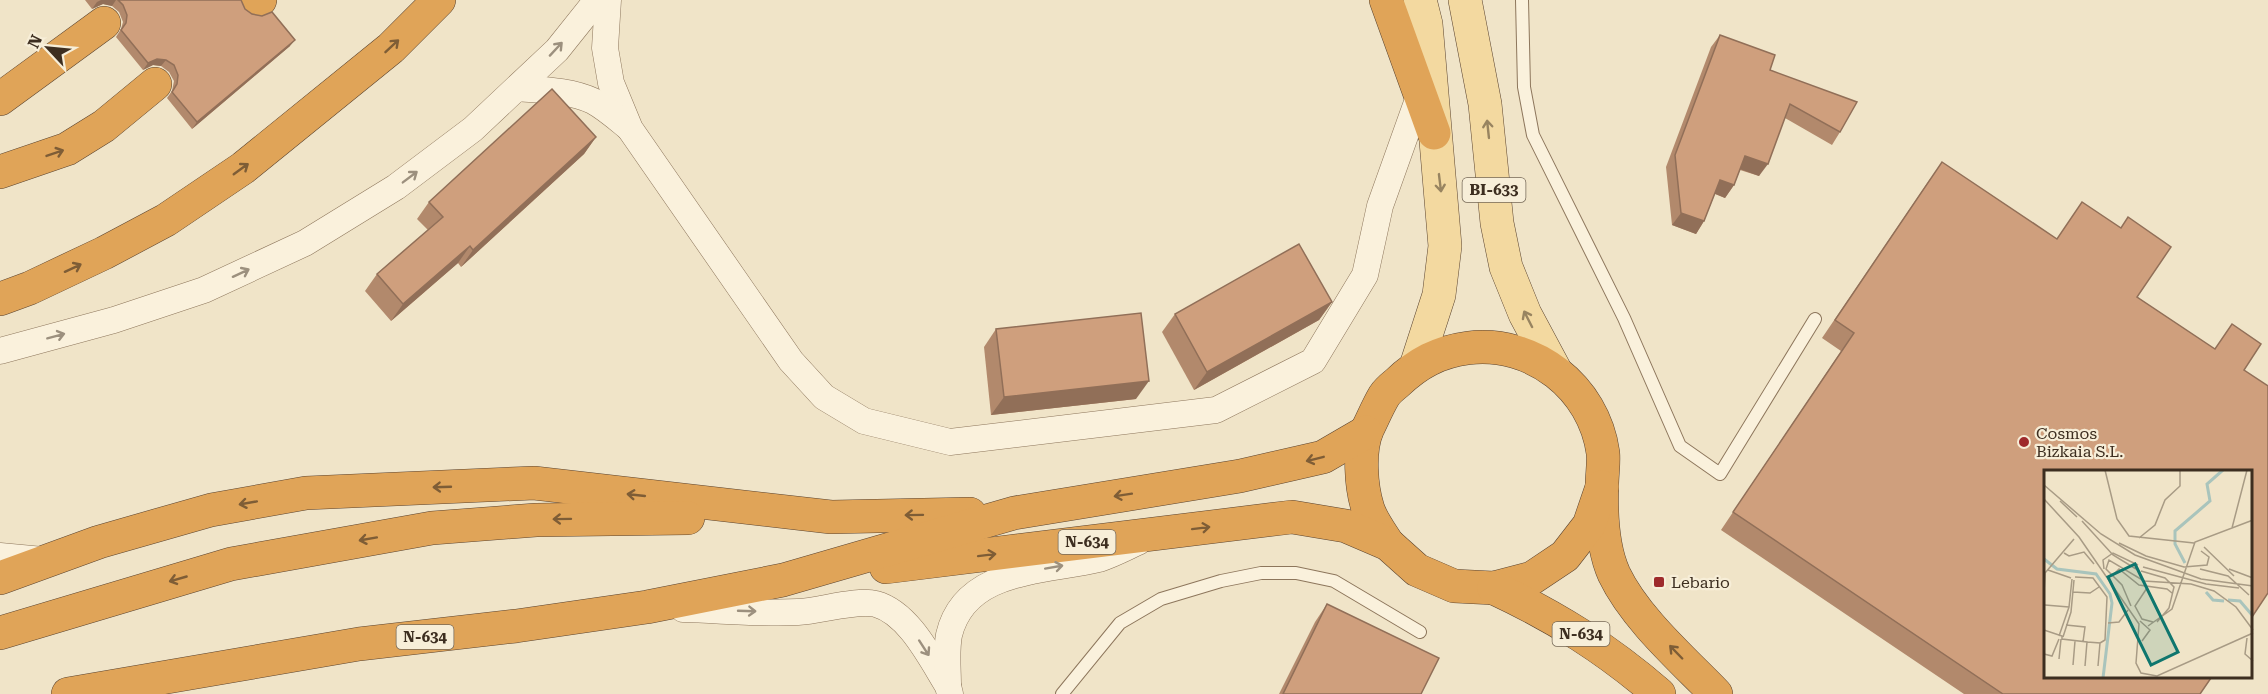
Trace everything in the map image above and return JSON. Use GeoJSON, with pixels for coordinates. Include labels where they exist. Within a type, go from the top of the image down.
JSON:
{"type":"FeatureCollection","features":[{"type":"Feature","properties":{"kind":"highway"},"geometry":{"type":"LineString","coordinates":[[0,299],[30,288],[104,253],[166,220],[252,160],[391,48],[439,0]]}},
{"type":"Feature","properties":{"kind":"highway"},"geometry":{"type":"LineString","coordinates":[[1386,0],[1434,133]]}},
{"type":"Feature","properties":{"kind":"highway"},"geometry":{"type":"LineString","coordinates":[[0,99],[104,23]]}},
{"type":"Feature","properties":{"kind":"highway"},"geometry":{"type":"LineString","coordinates":[[0,172],[67,149],[104,126],[155,84]]}},
{"type":"Feature","properties":{"kind":"highway","name":"N-634"},"geometry":{"type":"LineString","coordinates":[[1602,487],[1589,525],[1565,556],[1532,578],[1494,588],[1454,586],[1417,570],[1388,544],[1368,510],[1361,471],[1366,432],[1385,394],[1416,366],[1449,350],[1486,346],[1523,353],[1555,370],[1578,393],[1594,422],[1603,454],[1605,547],[1614,573],[1626,595],[1654,629],[1716,694]]}},
{"type":"Feature","properties":{"kind":"highway","name":"N-634"},"geometry":{"type":"LineString","coordinates":[[783,580],[1014,513],[1240,476],[1323,457],[1366,432]]}},
{"type":"Feature","properties":{"kind":"highway"},"geometry":{"type":"LineString","coordinates":[[0,578],[46,560],[211,510],[306,493],[534,483],[831,517]]}},
{"type":"Feature","properties":{"kind":"highway"},"geometry":{"type":"LineString","coordinates":[[0,633],[231,564],[432,528],[536,520],[1014,513]]}},
{"type":"Feature","properties":{"kind":"highway","name":"N-634"},"geometry":{"type":"LineString","coordinates":[[68,694],[359,644],[516,626],[647,607],[783,580],[1292,517],[1346,526],[1388,544]]}},
{"type":"Feature","properties":{"kind":"highway","name":"N-634"},"geometry":{"type":"LineString","coordinates":[[1494,588],[1576,630],[1659,694]]}},
{"type":"Feature","properties":{"kind":"main road","name":"BI-633"},"geometry":{"type":"LineString","coordinates":[[1416,366],[1439,295],[1445,246],[1426,24],[1420,0]]}},
{"type":"Feature","properties":{"kind":"main road","name":"BI-633"},"geometry":{"type":"LineString","coordinates":[[1465,0],[1485,104],[1497,223],[1506,267],[1525,314],[1555,370]]}},
{"type":"Feature","properties":{"kind":"street"},"geometry":{"type":"LineString","coordinates":[[0,351],[114,320],[204,290],[305,243],[396,188],[473,129],[557,50],[597,0]]}},
{"type":"Feature","properties":{"kind":"street"},"geometry":{"type":"LineString","coordinates":[[608,0],[605,48],[611,83],[630,129],[791,361],[824,397],[864,421],[950,442],[1216,410],[1313,361],[1365,275],[1380,206],[1420,94]]}},
{"type":"Feature","properties":{"kind":"street"},"geometry":{"type":"LineString","coordinates":[[517,88],[560,92],[591,100],[609,111],[630,129]]}},
{"type":"Feature","properties":{"kind":"street"},"geometry":{"type":"LineString","coordinates":[[949,690],[950,635],[961,607],[983,586],[1027,572],[1101,558],[1157,534]]}},
{"type":"Feature","properties":{"kind":"street"},"geometry":{"type":"LineString","coordinates":[[0,556],[46,560]]}},
{"type":"Feature","properties":{"kind":"street"},"geometry":{"type":"LineString","coordinates":[[647,607],[798,612],[876,604],[897,616],[912,629],[949,690]]}},
{"type":"Feature","properties":{"kind":"lane"},"geometry":{"type":"LineString","coordinates":[[1474,0],[1474,48]]}},
{"type":"Feature","properties":{"kind":"lane"},"geometry":{"type":"LineString","coordinates":[[1522,0],[1524,87],[1533,135],[1624,318],[1680,447],[1720,474],[1815,319]]}},
{"type":"Feature","properties":{"kind":"lane"},"geometry":{"type":"LineString","coordinates":[[1062,694],[1120,623],[1161,599],[1221,581],[1261,573],[1296,573],[1334,581],[1420,632]]}},
{"type":"Feature","properties":{"kind":"building"},"geometry":{"type":"Polygon","coordinates":[[[118,0],[241,0],[245,9],[252,14],[262,16],[272,12],[295,40],[197,122],[172,92],[177,84],[178,75],[174,65],[166,60],[157,59],[148,63],[121,30],[126,23],[127,15],[118,0]]]}},
{"type":"Feature","properties":{"kind":"building"},"geometry":{"type":"Polygon","coordinates":[[[1720,35],[1775,55],[1770,70],[1857,102],[1840,132],[1790,104],[1768,164],[1745,156],[1734,185],[1720,180],[1704,221],[1681,213],[1675,155],[1720,35]]]}},
{"type":"Feature","properties":{"kind":"building"},"geometry":{"type":"Polygon","coordinates":[[[552,89],[596,137],[473,250],[470,246],[403,304],[377,274],[443,217],[429,202],[552,89]]]}},
{"type":"Feature","properties":{"kind":"building","name":"Cosmos Bizkaia S.L."},"geometry":{"type":"Polygon","coordinates":[[[1942,162],[2057,239],[2082,202],[2121,228],[2128,217],[2171,247],[2137,297],[2215,349],[2232,324],[2261,344],[2244,370],[2268,386],[2268,593],[2253,616],[2253,470],[2044,470],[2044,679],[2210,679],[2200,694],[2003,694],[1733,512],[1854,333],[1835,320],[1942,162]]]}},
{"type":"Feature","properties":{"kind":"building"},"geometry":{"type":"Polygon","coordinates":[[[1299,244],[1332,302],[1207,372],[1175,314],[1299,244]]]}},
{"type":"Feature","properties":{"kind":"building"},"geometry":{"type":"Polygon","coordinates":[[[1141,313],[1149,381],[1004,397],[996,329],[1141,313]]]}},
{"type":"Feature","properties":{"kind":"building"},"geometry":{"type":"Polygon","coordinates":[[[1327,604],[1439,658],[1421,694],[1283,694],[1327,604]]]}},
{"type":"Feature","properties":{"kind":"place","name":"Cosmos Bizkaia S.L."},"geometry":{"type":"Point","coordinates":[2024,442]}},
{"type":"Feature","properties":{"kind":"place","name":"Lebario"},"geometry":{"type":"Point","coordinates":[1659,582]}}]}
